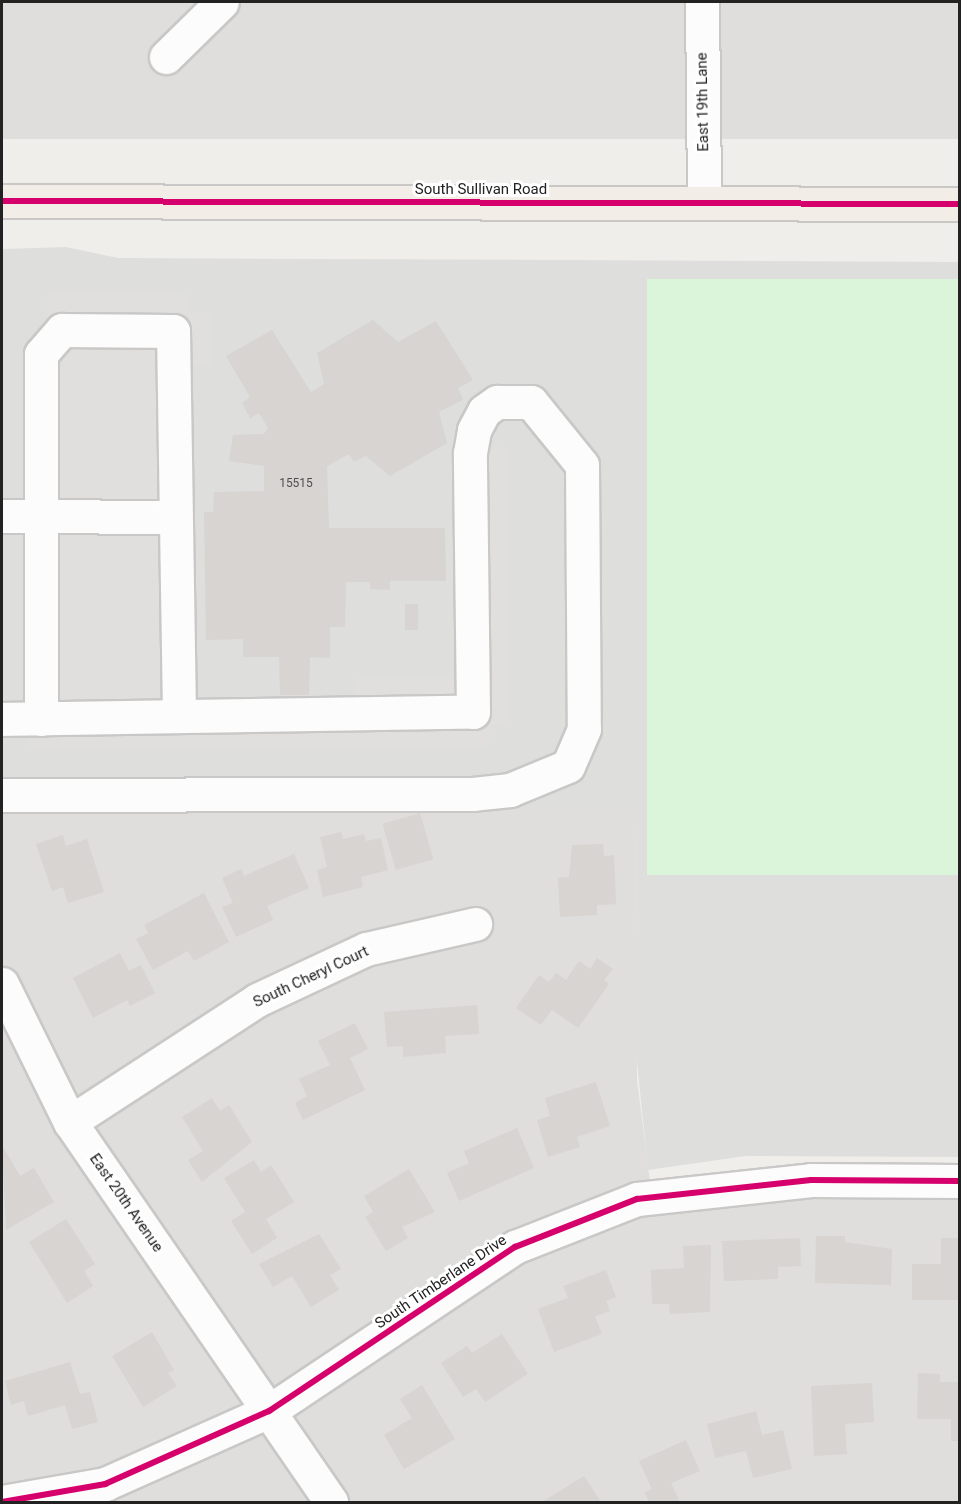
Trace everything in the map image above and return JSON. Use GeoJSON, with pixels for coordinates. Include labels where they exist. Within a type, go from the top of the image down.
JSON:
{"type":"FeatureCollection","features":[{"type":"Feature","properties":{"kind":"main road","name":"South Sullivan Road"},"geometry":{"type":"LineString","coordinates":[[2,201],[960,204]]}},
{"type":"Feature","properties":{"kind":"street"},"geometry":{"type":"LineString","coordinates":[[166,57],[222,2]]}},
{"type":"Feature","properties":{"kind":"street","name":"East 19th Lane"},"geometry":{"type":"LineString","coordinates":[[702,2],[704,203]]}},
{"type":"Feature","properties":{"kind":"street"},"geometry":{"type":"LineString","coordinates":[[40,719],[41,354],[62,330],[173,332],[179,716]]}},
{"type":"Feature","properties":{"kind":"street"},"geometry":{"type":"LineString","coordinates":[[2,719],[473,712],[470,453],[474,430],[484,411],[497,402],[531,402],[582,465],[584,729],[568,766],[510,790],[473,794],[2,795]]}},
{"type":"Feature","properties":{"kind":"street"},"geometry":{"type":"LineString","coordinates":[[2,516],[175,516]]}},
{"type":"Feature","properties":{"kind":"street","name":"South Cheryl Court"},"geometry":{"type":"LineString","coordinates":[[70,1122],[256,1000],[366,949],[475,924]]}},
{"type":"Feature","properties":{"kind":"street","name":"East 20th Avenue"},"geometry":{"type":"LineString","coordinates":[[2,984],[70,1122],[331,1503]]}},
{"type":"Feature","properties":{"kind":"street","name":"South Timberlane Drive"},"geometry":{"type":"LineString","coordinates":[[2,1503],[105,1485],[269,1411],[515,1247],[637,1200],[811,1180],[960,1181]]}},
{"type":"Feature","properties":{"kind":"shaded area"},"geometry":{"type":"Polygon","coordinates":[[[2,2],[959,2],[959,139],[2,139],[2,2]]]}},
{"type":"Feature","properties":{"kind":"shaded area"},"geometry":{"type":"Polygon","coordinates":[[[66,247],[118,258],[959,262],[959,1157],[746,1156],[648,1170],[636,1052],[635,808],[2,808],[2,249],[66,247]]]}},
{"type":"Feature","properties":{"kind":"shaded area"},"geometry":{"type":"Polygon","coordinates":[[[47,293],[189,293],[190,311],[211,312],[212,366],[190,365],[191,705],[355,701],[355,678],[460,678],[460,446],[507,447],[509,724],[489,726],[489,747],[29,747],[29,353],[46,318],[47,293]]]}},
{"type":"Feature","properties":{"kind":"shaded area"},"geometry":{"type":"Polygon","coordinates":[[[2,808],[635,808],[637,1080],[654,1213],[777,1199],[959,1199],[959,1502],[2,1502],[2,808]]]}},
{"type":"Feature","properties":{"kind":"green space"},"geometry":{"type":"Polygon","coordinates":[[[647,279],[959,279],[959,875],[647,875],[647,279]]]}},
{"type":"Feature","properties":{"kind":"building"},"geometry":{"type":"Polygon","coordinates":[[[373,320],[398,342],[436,321],[473,380],[458,388],[463,400],[439,412],[447,443],[390,476],[366,456],[354,462],[349,454],[327,466],[329,528],[445,528],[446,581],[390,581],[390,590],[370,589],[370,582],[346,582],[345,627],[330,627],[330,658],[310,657],[309,695],[280,695],[279,657],[243,657],[243,639],[206,640],[204,512],[213,512],[214,492],[264,491],[264,466],[229,461],[233,435],[264,434],[268,428],[259,413],[250,418],[242,403],[250,397],[226,356],[272,330],[311,392],[324,384],[317,353],[373,320]]]}},
{"type":"Feature","properties":{"kind":"building"},"geometry":{"type":"Polygon","coordinates":[[[405,604],[418,604],[418,630],[405,630],[405,604]]]}},
{"type":"Feature","properties":{"kind":"building"},"geometry":{"type":"Polygon","coordinates":[[[420,813],[433,859],[396,870],[383,824],[420,813]]]}},
{"type":"Feature","properties":{"kind":"building"},"geometry":{"type":"Polygon","coordinates":[[[341,832],[343,839],[364,834],[366,841],[381,838],[388,870],[361,877],[363,887],[323,897],[317,870],[327,867],[320,837],[341,832]]]}},
{"type":"Feature","properties":{"kind":"building"},"geometry":{"type":"Polygon","coordinates":[[[63,835],[66,846],[87,839],[104,892],[68,903],[63,887],[52,891],[36,844],[63,835]]]}},
{"type":"Feature","properties":{"kind":"building"},"geometry":{"type":"Polygon","coordinates":[[[603,844],[604,856],[614,855],[616,904],[597,905],[597,915],[560,917],[558,878],[569,877],[572,845],[603,844]]]}},
{"type":"Feature","properties":{"kind":"building"},"geometry":{"type":"Polygon","coordinates":[[[294,854],[309,888],[267,906],[273,920],[236,937],[222,907],[233,903],[222,878],[241,869],[244,876],[294,854]]]}},
{"type":"Feature","properties":{"kind":"building"},"geometry":{"type":"Polygon","coordinates":[[[204,893],[229,942],[194,961],[188,951],[153,970],[136,939],[148,933],[144,925],[204,893]]]}},
{"type":"Feature","properties":{"kind":"building"},"geometry":{"type":"Polygon","coordinates":[[[120,953],[129,971],[141,965],[155,993],[130,1006],[127,1000],[93,1018],[73,978],[120,953]]]}},
{"type":"Feature","properties":{"kind":"building"},"geometry":{"type":"Polygon","coordinates":[[[597,958],[613,969],[604,980],[609,984],[578,1028],[552,1010],[541,1025],[516,1008],[539,975],[549,982],[556,973],[566,980],[579,961],[590,969],[597,958]]]}},
{"type":"Feature","properties":{"kind":"building"},"geometry":{"type":"Polygon","coordinates":[[[477,1005],[479,1034],[445,1036],[446,1053],[403,1057],[403,1046],[387,1047],[384,1012],[477,1005]]]}},
{"type":"Feature","properties":{"kind":"building"},"geometry":{"type":"Polygon","coordinates":[[[355,1023],[368,1049],[350,1058],[365,1090],[303,1120],[295,1103],[307,1096],[299,1079],[330,1065],[318,1041],[355,1023]]]}},
{"type":"Feature","properties":{"kind":"building"},"geometry":{"type":"Polygon","coordinates":[[[596,1082],[610,1126],[577,1137],[580,1147],[548,1157],[537,1120],[550,1116],[545,1098],[596,1082]]]}},
{"type":"Feature","properties":{"kind":"building"},"geometry":{"type":"Polygon","coordinates":[[[212,1098],[220,1111],[229,1105],[252,1142],[202,1182],[188,1160],[203,1151],[182,1117],[212,1098]]]}},
{"type":"Feature","properties":{"kind":"building"},"geometry":{"type":"Polygon","coordinates":[[[517,1128],[534,1168],[459,1201],[447,1173],[469,1163],[464,1151],[517,1128]]]}},
{"type":"Feature","properties":{"kind":"building"},"geometry":{"type":"Polygon","coordinates":[[[2,1145],[20,1176],[34,1168],[54,1202],[6,1230],[2,1145]]]}},
{"type":"Feature","properties":{"kind":"building"},"geometry":{"type":"Polygon","coordinates":[[[254,1160],[261,1172],[271,1165],[294,1202],[266,1219],[277,1238],[252,1254],[231,1221],[245,1212],[224,1178],[254,1160]]]}},
{"type":"Feature","properties":{"kind":"building"},"geometry":{"type":"Polygon","coordinates":[[[409,1169],[435,1212],[402,1227],[408,1238],[386,1251],[365,1217],[373,1212],[364,1196],[409,1169]]]}},
{"type":"Feature","properties":{"kind":"building"},"geometry":{"type":"Polygon","coordinates":[[[66,1219],[95,1264],[84,1271],[93,1286],[67,1303],[29,1242],[66,1219]]]}},
{"type":"Feature","properties":{"kind":"building"},"geometry":{"type":"Polygon","coordinates":[[[319,1234],[341,1269],[330,1275],[339,1290],[311,1307],[292,1276],[273,1287],[259,1264],[319,1234]]]}},
{"type":"Feature","properties":{"kind":"building"},"geometry":{"type":"Polygon","coordinates":[[[816,1236],[845,1236],[845,1242],[892,1249],[891,1285],[815,1283],[816,1236]]]}},
{"type":"Feature","properties":{"kind":"building"},"geometry":{"type":"Polygon","coordinates":[[[800,1238],[801,1266],[778,1267],[778,1279],[724,1281],[722,1241],[800,1238]]]}},
{"type":"Feature","properties":{"kind":"building"},"geometry":{"type":"Polygon","coordinates":[[[941,1238],[960,1238],[960,1300],[912,1300],[912,1264],[941,1264],[941,1238]]]}},
{"type":"Feature","properties":{"kind":"building"},"geometry":{"type":"Polygon","coordinates":[[[711,1245],[710,1312],[670,1314],[669,1304],[652,1304],[651,1270],[684,1268],[683,1246],[711,1245]]]}},
{"type":"Feature","properties":{"kind":"building"},"geometry":{"type":"Polygon","coordinates":[[[606,1270],[616,1297],[606,1301],[610,1311],[595,1316],[602,1334],[554,1352],[538,1309],[568,1298],[563,1286],[606,1270]]]}},
{"type":"Feature","properties":{"kind":"building"},"geometry":{"type":"Polygon","coordinates":[[[152,1332],[174,1370],[168,1373],[177,1386],[143,1407],[112,1356],[152,1332]]]}},
{"type":"Feature","properties":{"kind":"building"},"geometry":{"type":"Polygon","coordinates":[[[502,1334],[528,1374],[485,1402],[476,1389],[463,1397],[441,1363],[467,1346],[472,1353],[502,1334]]]}},
{"type":"Feature","properties":{"kind":"building"},"geometry":{"type":"Polygon","coordinates":[[[70,1362],[80,1394],[90,1392],[98,1422],[72,1429],[65,1405],[28,1416],[24,1401],[11,1405],[5,1381],[70,1362]]]}},
{"type":"Feature","properties":{"kind":"building"},"geometry":{"type":"Polygon","coordinates":[[[918,1373],[940,1374],[940,1382],[960,1382],[960,1441],[951,1441],[951,1419],[917,1419],[918,1373]]]}},
{"type":"Feature","properties":{"kind":"building"},"geometry":{"type":"Polygon","coordinates":[[[872,1383],[874,1422],[845,1424],[847,1454],[814,1456],[811,1386],[872,1383]]]}},
{"type":"Feature","properties":{"kind":"building"},"geometry":{"type":"Polygon","coordinates":[[[422,1385],[455,1439],[404,1469],[384,1435],[412,1418],[400,1399],[422,1385]]]}},
{"type":"Feature","properties":{"kind":"building"},"geometry":{"type":"Polygon","coordinates":[[[756,1411],[762,1435],[783,1430],[792,1469],[753,1478],[746,1451],[715,1458],[707,1424],[756,1411]]]}},
{"type":"Feature","properties":{"kind":"building"},"geometry":{"type":"Polygon","coordinates":[[[686,1440],[700,1471],[671,1483],[680,1502],[649,1502],[645,1492],[652,1489],[639,1461],[686,1440]]]}},
{"type":"Feature","properties":{"kind":"building"},"geometry":{"type":"Polygon","coordinates":[[[584,1476],[601,1502],[542,1502],[584,1476]]]}},
{"type":"Feature","properties":{"kind":"cycle path"},"geometry":{"type":"LineString","coordinates":[[2,201],[960,204]]}},
{"type":"Feature","properties":{"kind":"cycle path"},"geometry":{"type":"LineString","coordinates":[[2,1502],[105,1484],[269,1411],[515,1247],[637,1199],[811,1180],[960,1181]]}}]}
